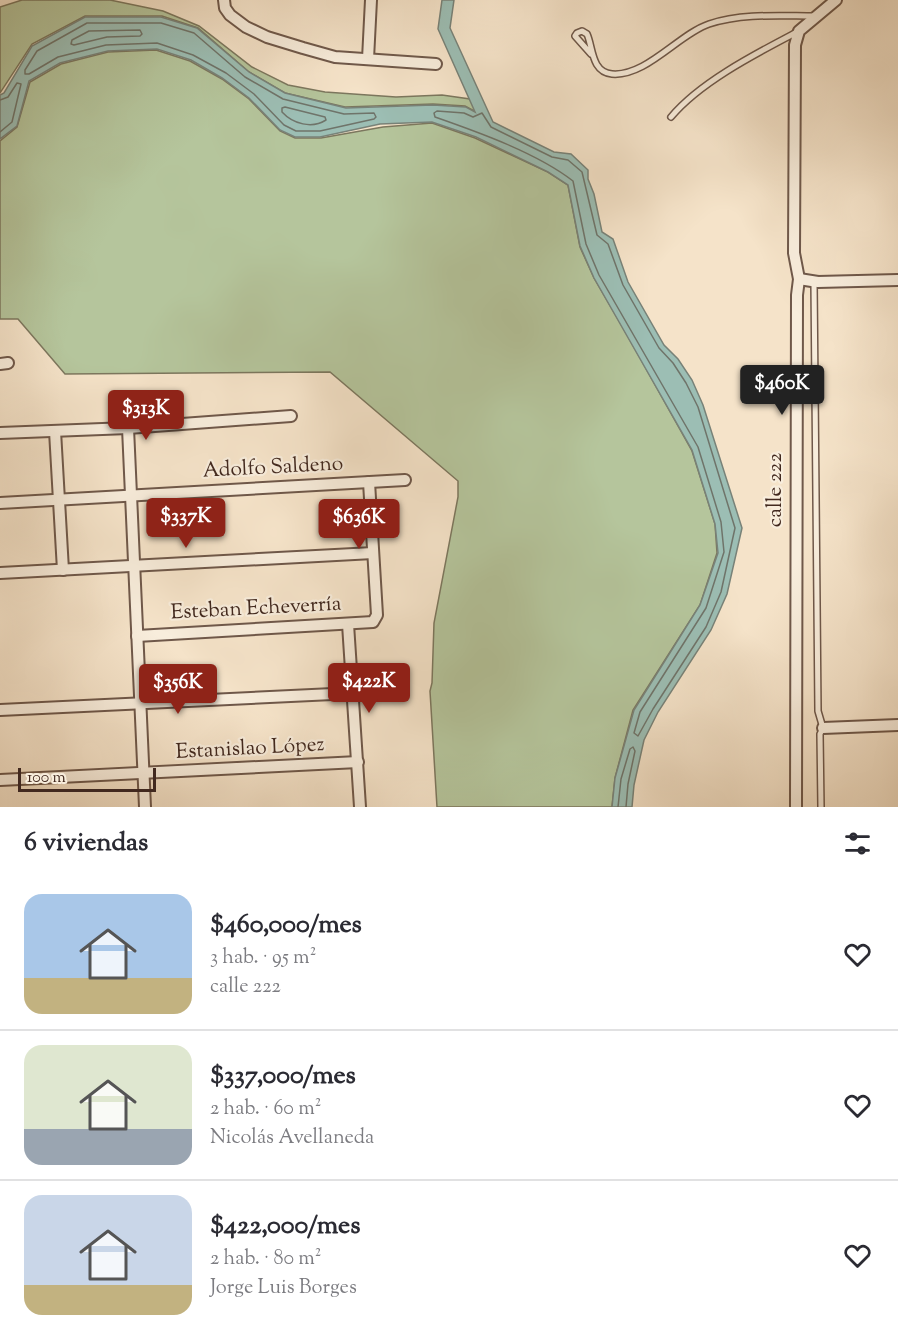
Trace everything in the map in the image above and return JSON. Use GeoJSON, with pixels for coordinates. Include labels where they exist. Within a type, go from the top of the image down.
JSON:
{"type":"FeatureCollection","features":[{"type":"Feature","properties":{"kind":"street"},"geometry":{"type":"LineString","coordinates":[[224,0],[225,8],[230,15],[246,27],[267,37],[335,57],[435,64]]}},
{"type":"Feature","properties":{"kind":"street"},"geometry":{"type":"LineString","coordinates":[[368,59],[371,0]]}},
{"type":"Feature","properties":{"kind":"street"},"geometry":{"type":"LineString","coordinates":[[799,31],[836,0]]}},
{"type":"Feature","properties":{"kind":"street","name":"calle 222"},"geometry":{"type":"LineString","coordinates":[[796,807],[796,463],[799,279],[794,253],[795,45],[799,31]]}},
{"type":"Feature","properties":{"kind":"street"},"geometry":{"type":"LineString","coordinates":[[799,279],[814,282],[898,280]]}},
{"type":"Feature","properties":{"kind":"street"},"geometry":{"type":"LineString","coordinates":[[0,433],[128,428],[291,416]]}},
{"type":"Feature","properties":{"kind":"street"},"geometry":{"type":"LineString","coordinates":[[128,428],[145,807]]}},
{"type":"Feature","properties":{"kind":"street"},"geometry":{"type":"LineString","coordinates":[[56,430],[63,570]]}},
{"type":"Feature","properties":{"kind":"street","name":"Adolfo Saldeno"},"geometry":{"type":"LineString","coordinates":[[0,503],[405,480]]}},
{"type":"Feature","properties":{"kind":"street"},"geometry":{"type":"LineString","coordinates":[[0,573],[373,554],[369,482]]}},
{"type":"Feature","properties":{"kind":"street","name":"Esteban Echeverría"},"geometry":{"type":"LineString","coordinates":[[137,636],[373,622],[376,620],[373,554]]}},
{"type":"Feature","properties":{"kind":"street"},"geometry":{"type":"LineString","coordinates":[[348,624],[360,807]]}},
{"type":"Feature","properties":{"kind":"street"},"geometry":{"type":"LineString","coordinates":[[0,710],[354,693]]}},
{"type":"Feature","properties":{"kind":"street"},"geometry":{"type":"LineString","coordinates":[[823,728],[898,725]]}},
{"type":"Feature","properties":{"kind":"street","name":"Estanislao López"},"geometry":{"type":"LineString","coordinates":[[0,780],[358,762]]}},
{"type":"Feature","properties":{"kind":"lane"},"geometry":{"type":"LineString","coordinates":[[591,54],[604,71],[611,74],[622,73],[638,68],[706,25],[753,16],[817,16]]}},
{"type":"Feature","properties":{"kind":"lane"},"geometry":{"type":"LineString","coordinates":[[671,117],[698,92],[724,74],[750,57],[799,31]]}},
{"type":"Feature","properties":{"kind":"lane"},"geometry":{"type":"LineString","coordinates":[[814,282],[818,711],[823,728],[820,734],[821,807]]}},
{"type":"Feature","properties":{"kind":"green space"},"geometry":{"type":"Polygon","coordinates":[[[22,0],[110,0],[163,11],[199,26],[252,67],[288,85],[325,92],[396,97],[442,95],[470,99],[476,112],[465,106],[433,104],[345,107],[285,93],[249,72],[198,28],[162,16],[85,16],[32,44],[0,93],[0,7],[22,0]]]}},
{"type":"Feature","properties":{"kind":"green space"},"geometry":{"type":"Polygon","coordinates":[[[156,50],[190,61],[222,79],[249,99],[280,131],[295,138],[321,138],[383,127],[432,123],[475,138],[548,172],[568,185],[580,247],[594,278],[692,451],[715,524],[717,553],[700,605],[633,710],[615,778],[612,807],[437,807],[430,691],[434,623],[458,497],[458,481],[330,372],[65,374],[18,319],[0,319],[0,141],[17,127],[30,82],[61,64],[108,52],[156,50]]]}},
{"type":"Feature","properties":{"kind":"water"},"geometry":{"type":"Polygon","coordinates":[[[442,0],[454,0],[450,28],[493,122],[554,152],[571,154],[588,170],[588,179],[594,194],[602,232],[613,239],[628,282],[664,345],[678,359],[692,380],[703,405],[742,528],[727,594],[711,630],[658,712],[644,740],[634,785],[632,807],[612,807],[615,778],[634,710],[700,605],[718,553],[715,524],[692,450],[594,278],[580,246],[568,185],[548,172],[476,137],[432,122],[380,124],[320,137],[295,137],[280,130],[249,98],[222,78],[191,60],[157,49],[108,51],[60,63],[29,81],[17,126],[0,139],[0,95],[4,93],[32,46],[85,17],[161,17],[197,28],[249,72],[285,93],[346,108],[433,105],[466,107],[475,112],[438,29],[442,0]]]}}]}
